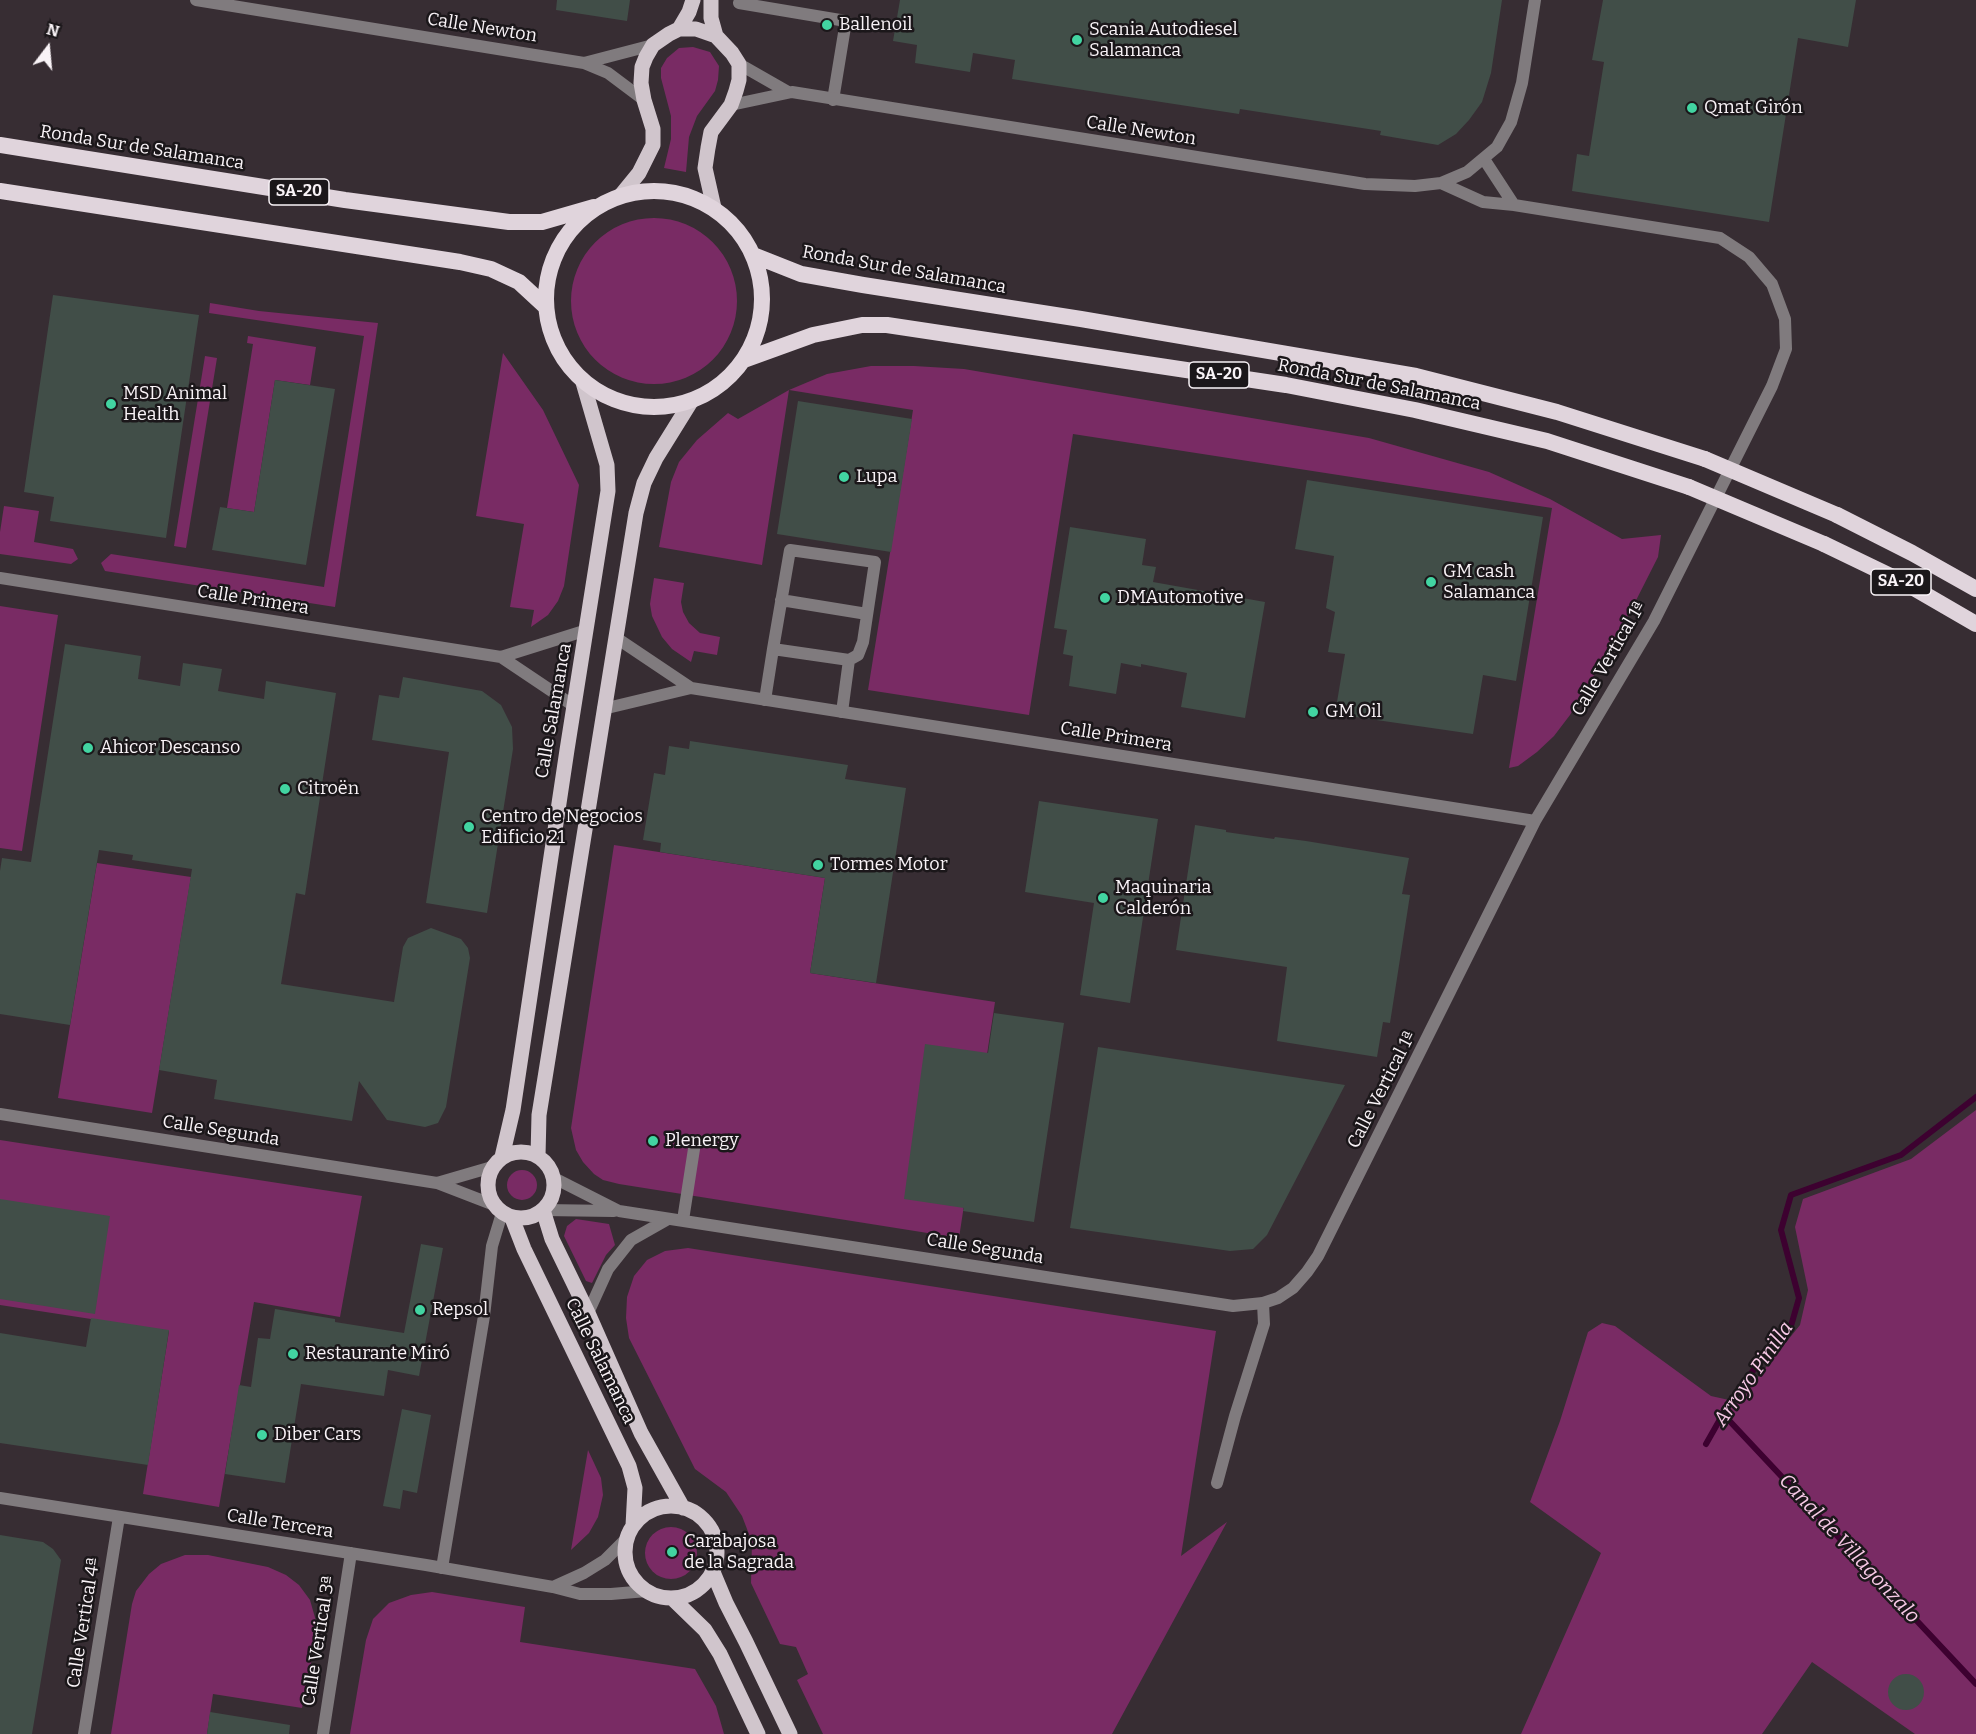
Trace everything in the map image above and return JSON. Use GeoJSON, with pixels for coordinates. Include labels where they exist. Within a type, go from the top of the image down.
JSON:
{"type":"FeatureCollection","features":[{"type":"Feature","properties":{"kind":"highway","name":"Ronda Sur de Salamanca"},"geometry":{"type":"LineString","coordinates":[[0,145],[389,206],[509,222],[542,222],[597,206],[621,195],[645,191],[669,191],[692,197],[714,208],[737,228],[753,255],[762,290],[759,327],[744,360],[721,384],[692,400],[654,407],[615,400],[582,379],[563,358],[551,333],[545,306],[550,267],[568,232],[597,206]]}},
{"type":"Feature","properties":{"kind":"highway","name":"SA-20"},"geometry":{"type":"LineString","coordinates":[[0,191],[460,261],[491,269],[519,282],[545,306]]}},
{"type":"Feature","properties":{"kind":"highway","name":"Ronda Sur de Salamanca"},"geometry":{"type":"LineString","coordinates":[[753,255],[801,274],[1416,376],[1557,412],[1705,459],[1838,515],[1976,588]]}},
{"type":"Feature","properties":{"kind":"highway","name":"Ronda Sur de Salamanca"},"geometry":{"type":"LineString","coordinates":[[744,360],[813,335],[862,325],[887,325],[1286,385],[1415,410],[1547,441],[1689,487],[1824,544],[1907,584],[1976,624]]}},
{"type":"Feature","properties":{"kind":"main road"},"geometry":{"type":"LineString","coordinates":[[679,29],[693,0]]}},
{"type":"Feature","properties":{"kind":"main road"},"geometry":{"type":"LineString","coordinates":[[711,0],[711,18],[716,36]]}},
{"type":"Feature","properties":{"kind":"main road"},"geometry":{"type":"LineString","coordinates":[[621,195],[639,173],[653,146],[653,129],[644,100],[642,67],[653,45],[679,29],[696,29],[716,36],[739,64],[739,80],[731,105],[711,132],[708,148],[705,168],[714,208]]}},
{"type":"Feature","properties":{"kind":"main road","name":"Calle Salamanca"},"geometry":{"type":"LineString","coordinates":[[497,1162],[513,1110],[608,491],[607,465],[582,379]]}},
{"type":"Feature","properties":{"kind":"main road"},"geometry":{"type":"LineString","coordinates":[[538,1156],[539,1115],[636,513],[644,483],[656,458],[692,400]]}},
{"type":"Feature","properties":{"kind":"main road"},"geometry":{"type":"LineString","coordinates":[[520,1151],[538,1156],[547,1163],[554,1178],[552,1194],[543,1210],[528,1218],[502,1212],[487,1186],[497,1162],[520,1151]]}},
{"type":"Feature","properties":{"kind":"main road","name":"Calle Salamanca"},"geometry":{"type":"LineString","coordinates":[[543,1210],[552,1239],[588,1313],[641,1433],[683,1508]]}},
{"type":"Feature","properties":{"kind":"main road","name":"Calle Salamanca"},"geometry":{"type":"LineString","coordinates":[[502,1212],[524,1249],[628,1466],[635,1488],[630,1532]]}},
{"type":"Feature","properties":{"kind":"main road"},"geometry":{"type":"LineString","coordinates":[[660,1508],[683,1508],[700,1517],[713,1533],[717,1552],[713,1572],[707,1581],[692,1594],[672,1598],[647,1591],[638,1584],[628,1568],[625,1550],[630,1532],[650,1512],[660,1508]]}},
{"type":"Feature","properties":{"kind":"main road"},"geometry":{"type":"LineString","coordinates":[[713,1572],[726,1604],[790,1734]]}},
{"type":"Feature","properties":{"kind":"main road"},"geometry":{"type":"LineString","coordinates":[[672,1598],[705,1630],[720,1654],[758,1734]]}},
{"type":"Feature","properties":{"kind":"street","name":"Calle Newton"},"geometry":{"type":"LineString","coordinates":[[196,0],[584,63],[608,73],[644,100]]}},
{"type":"Feature","properties":{"kind":"street","name":"Calle Newton"},"geometry":{"type":"LineString","coordinates":[[739,64],[788,92],[1374,186],[1415,186],[1441,183],[1467,172],[1497,147],[1512,122],[1522,83],[1535,0]]}},
{"type":"Feature","properties":{"kind":"street"},"geometry":{"type":"LineString","coordinates":[[739,3],[846,21],[833,100]]}},
{"type":"Feature","properties":{"kind":"street","name":"Calle Newton"},"geometry":{"type":"LineString","coordinates":[[584,63],[653,45]]}},
{"type":"Feature","properties":{"kind":"street","name":"Calle Newton"},"geometry":{"type":"LineString","coordinates":[[731,105],[788,92]]}},
{"type":"Feature","properties":{"kind":"street"},"geometry":{"type":"LineString","coordinates":[[1484,159],[1514,205]]}},
{"type":"Feature","properties":{"kind":"street","name":"Calle Vertical 1ª"},"geometry":{"type":"LineString","coordinates":[[1293,1288],[1318,1256],[1535,821],[1654,621],[1772,386],[1786,350],[1785,319],[1772,284],[1749,257],[1720,238],[1483,202],[1441,183]]}},
{"type":"Feature","properties":{"kind":"street"},"geometry":{"type":"LineString","coordinates":[[765,700],[773,649],[781,600],[790,550],[875,562],[863,642],[858,656],[849,660],[773,649]]}},
{"type":"Feature","properties":{"kind":"street","name":"Calle Primera"},"geometry":{"type":"LineString","coordinates":[[0,578],[501,657],[574,706]]}},
{"type":"Feature","properties":{"kind":"street"},"geometry":{"type":"LineString","coordinates":[[781,600],[867,614]]}},
{"type":"Feature","properties":{"kind":"street","name":"Calle Primera"},"geometry":{"type":"LineString","coordinates":[[501,657],[587,630]]}},
{"type":"Feature","properties":{"kind":"street","name":"Calle Primera"},"geometry":{"type":"LineString","coordinates":[[615,637],[691,688]]}},
{"type":"Feature","properties":{"kind":"street"},"geometry":{"type":"LineString","coordinates":[[842,712],[849,660]]}},
{"type":"Feature","properties":{"kind":"street","name":"Calle Primera"},"geometry":{"type":"LineString","coordinates":[[603,709],[691,688],[1535,821]]}},
{"type":"Feature","properties":{"kind":"street","name":"Calle Segunda"},"geometry":{"type":"LineString","coordinates":[[0,1114],[437,1183],[502,1212]]}},
{"type":"Feature","properties":{"kind":"street"},"geometry":{"type":"LineString","coordinates":[[683,1220],[693,1149]]}},
{"type":"Feature","properties":{"kind":"street","name":"Calle Segunda"},"geometry":{"type":"LineString","coordinates":[[437,1183],[497,1162]]}},
{"type":"Feature","properties":{"kind":"street","name":"Calle Segunda"},"geometry":{"type":"LineString","coordinates":[[554,1178],[620,1211]]}},
{"type":"Feature","properties":{"kind":"street","name":"Calle Segunda"},"geometry":{"type":"LineString","coordinates":[[543,1210],[620,1211],[1233,1306],[1263,1303],[1278,1298],[1293,1288]]}},
{"type":"Feature","properties":{"kind":"street"},"geometry":{"type":"LineString","coordinates":[[442,1568],[484,1316],[492,1246],[502,1212]]}},
{"type":"Feature","properties":{"kind":"street"},"geometry":{"type":"LineString","coordinates":[[588,1313],[608,1269],[631,1240],[668,1219]]}},
{"type":"Feature","properties":{"kind":"street"},"geometry":{"type":"LineString","coordinates":[[1217,1483],[1264,1324],[1263,1303]]}},
{"type":"Feature","properties":{"kind":"street","name":"Calle Tercera"},"geometry":{"type":"LineString","coordinates":[[0,1498],[442,1568],[553,1587],[580,1594],[647,1591]]}},
{"type":"Feature","properties":{"kind":"street","name":"Calle Vertical 4ª"},"geometry":{"type":"LineString","coordinates":[[84,1734],[119,1517]]}},
{"type":"Feature","properties":{"kind":"street"},"geometry":{"type":"LineString","coordinates":[[553,1587],[584,1573],[605,1560],[630,1532]]}},
{"type":"Feature","properties":{"kind":"street","name":"Calle Vertical 3ª"},"geometry":{"type":"LineString","coordinates":[[322,1734],[351,1553]]}},
{"type":"Feature","properties":{"kind":"shaded area"},"geometry":{"type":"Polygon","coordinates":[[[693,47],[710,52],[719,66],[715,91],[697,116],[689,137],[686,172],[664,168],[671,139],[671,116],[661,78],[661,68],[667,58],[679,48],[693,47]]]}},
{"type":"Feature","properties":{"kind":"shaded area"},"geometry":{"type":"Polygon","coordinates":[[[654,218],[686,224],[713,242],[731,269],[737,301],[731,333],[713,360],[686,378],[654,384],[622,378],[595,360],[577,333],[571,301],[577,269],[595,242],[622,224],[654,218]]]}},
{"type":"Feature","properties":{"kind":"shaded area"},"geometry":{"type":"Polygon","coordinates":[[[210,303],[259,311],[378,323],[335,607],[105,571],[101,563],[111,554],[324,587],[364,336],[209,313],[210,303]]]}},
{"type":"Feature","properties":{"kind":"shaded area"},"geometry":{"type":"Polygon","coordinates":[[[248,336],[316,347],[310,385],[275,380],[254,512],[227,508],[253,344],[247,343],[248,336]]]}},
{"type":"Feature","properties":{"kind":"shaded area"},"geometry":{"type":"Polygon","coordinates":[[[503,353],[543,410],[579,485],[564,586],[558,601],[548,615],[531,627],[534,610],[510,607],[524,524],[476,516],[503,353]]]}},
{"type":"Feature","properties":{"kind":"shaded area"},"geometry":{"type":"Polygon","coordinates":[[[205,356],[217,358],[186,548],[174,546],[205,356]]]}},
{"type":"Feature","properties":{"kind":"shaded area"},"geometry":{"type":"Polygon","coordinates":[[[871,366],[964,369],[1369,438],[1489,472],[1550,499],[1622,539],[1661,535],[1658,557],[1621,630],[1570,715],[1554,736],[1537,752],[1518,766],[1509,768],[1552,508],[1073,434],[1029,715],[868,690],[913,410],[789,390],[827,374],[871,366]]]}},
{"type":"Feature","properties":{"kind":"shaded area"},"geometry":{"type":"Polygon","coordinates":[[[789,390],[762,565],[659,547],[671,482],[679,462],[697,440],[728,413],[738,419],[789,390]]]}},
{"type":"Feature","properties":{"kind":"shaded area"},"geometry":{"type":"Polygon","coordinates":[[[4,506],[39,511],[34,542],[73,549],[78,559],[71,564],[0,554],[0,532],[4,506]]]}},
{"type":"Feature","properties":{"kind":"shaded area"},"geometry":{"type":"Polygon","coordinates":[[[654,578],[684,583],[681,602],[683,612],[689,623],[700,633],[720,637],[717,655],[694,651],[691,662],[672,649],[662,637],[652,616],[650,604],[654,578]]]}},
{"type":"Feature","properties":{"kind":"shaded area"},"geometry":{"type":"Polygon","coordinates":[[[0,606],[58,615],[22,851],[0,848],[0,606]]]}},
{"type":"Feature","properties":{"kind":"shaded area"},"geometry":{"type":"Polygon","coordinates":[[[614,845],[825,878],[810,973],[995,1002],[959,1238],[619,1184],[603,1180],[583,1162],[576,1150],[571,1128],[614,845]]]}},
{"type":"Feature","properties":{"kind":"shaded area"},"geometry":{"type":"Polygon","coordinates":[[[97,863],[191,877],[152,1113],[58,1098],[97,863]]]}},
{"type":"Feature","properties":{"kind":"shaded area"},"geometry":{"type":"Polygon","coordinates":[[[1976,1110],[1976,1734],[1915,1734],[1812,1662],[1762,1734],[1521,1734],[1601,1553],[1530,1502],[1560,1421],[1588,1332],[1602,1323],[1615,1326],[1711,1396],[1738,1402],[1800,1325],[1808,1290],[1795,1227],[1803,1199],[1911,1159],[1976,1110]]]}},
{"type":"Feature","properties":{"kind":"shaded area"},"geometry":{"type":"Polygon","coordinates":[[[0,1140],[362,1196],[340,1317],[254,1302],[219,1507],[143,1494],[169,1331],[0,1305],[0,1140]]]}},
{"type":"Feature","properties":{"kind":"shaded area"},"geometry":{"type":"Polygon","coordinates":[[[522,1170],[533,1174],[537,1185],[533,1196],[522,1200],[511,1196],[507,1185],[511,1174],[522,1170]]]}},
{"type":"Feature","properties":{"kind":"shaded area"},"geometry":{"type":"Polygon","coordinates":[[[576,1219],[609,1224],[615,1245],[606,1255],[592,1283],[586,1281],[564,1236],[567,1226],[576,1219]]]}},
{"type":"Feature","properties":{"kind":"shaded area"},"geometry":{"type":"Polygon","coordinates":[[[688,1248],[1216,1331],[1181,1556],[1227,1522],[1112,1734],[823,1734],[797,1680],[808,1674],[796,1647],[780,1644],[751,1583],[752,1542],[742,1516],[726,1492],[695,1469],[629,1338],[626,1318],[627,1297],[634,1276],[647,1260],[665,1251],[688,1248]]]}},
{"type":"Feature","properties":{"kind":"shaded area"},"geometry":{"type":"Polygon","coordinates":[[[588,1450],[601,1478],[603,1495],[598,1517],[589,1533],[571,1550],[588,1450]]]}},
{"type":"Feature","properties":{"kind":"shaded area"},"geometry":{"type":"Polygon","coordinates":[[[666,1527],[676,1527],[690,1534],[697,1553],[690,1572],[676,1579],[666,1579],[656,1575],[649,1568],[645,1558],[645,1548],[649,1538],[656,1531],[666,1527]]]}},
{"type":"Feature","properties":{"kind":"shaded area"},"geometry":{"type":"Polygon","coordinates":[[[185,1555],[208,1555],[268,1567],[286,1575],[299,1585],[310,1600],[316,1621],[315,1643],[302,1708],[213,1694],[207,1734],[111,1734],[136,1591],[149,1574],[161,1564],[185,1555]]]}},
{"type":"Feature","properties":{"kind":"shaded area"},"geometry":{"type":"Polygon","coordinates":[[[432,1592],[525,1607],[520,1642],[695,1669],[716,1706],[724,1734],[350,1734],[366,1640],[373,1619],[389,1603],[411,1595],[432,1592]]]}},
{"type":"Feature","properties":{"kind":"building"},"geometry":{"type":"Polygon","coordinates":[[[557,0],[630,0],[627,21],[556,10],[557,0]]]}},
{"type":"Feature","properties":{"kind":"building"},"geometry":{"type":"Polygon","coordinates":[[[900,0],[1502,0],[1491,73],[1482,102],[1456,134],[1438,145],[1380,135],[1381,131],[1240,109],[1239,114],[1012,79],[1015,60],[973,53],[970,72],[915,63],[917,45],[893,41],[900,0]]]}},
{"type":"Feature","properties":{"kind":"building","name":"Qmat Girón"},"geometry":{"type":"Polygon","coordinates":[[[1603,0],[1856,0],[1848,47],[1798,38],[1769,222],[1572,191],[1577,154],[1589,156],[1604,62],[1592,60],[1603,0]]]}},
{"type":"Feature","properties":{"kind":"building","name":"MSD Animal Health"},"geometry":{"type":"Polygon","coordinates":[[[53,295],[199,315],[166,538],[50,521],[54,497],[24,492],[53,295]]]}},
{"type":"Feature","properties":{"kind":"building","name":"MSD Animal Health"},"geometry":{"type":"Polygon","coordinates":[[[275,380],[335,389],[306,565],[212,550],[220,507],[254,512],[275,380]]]}},
{"type":"Feature","properties":{"kind":"building","name":"Lupa"},"geometry":{"type":"Polygon","coordinates":[[[798,401],[912,419],[891,552],[777,534],[798,401]]]}},
{"type":"Feature","properties":{"kind":"building","name":"GM cash Salamanca"},"geometry":{"type":"Polygon","coordinates":[[[1307,480],[1543,517],[1516,681],[1483,675],[1473,734],[1335,714],[1345,654],[1328,652],[1335,612],[1326,608],[1334,556],[1295,549],[1307,480]]]}},
{"type":"Feature","properties":{"kind":"building"},"geometry":{"type":"Polygon","coordinates":[[[1070,527],[1146,539],[1142,565],[1156,567],[1153,582],[1265,602],[1245,718],[1181,707],[1187,673],[1141,664],[1141,667],[1121,663],[1116,694],[1069,686],[1073,656],[1063,654],[1067,630],[1054,628],[1070,527]]]}},
{"type":"Feature","properties":{"kind":"building"},"geometry":{"type":"Polygon","coordinates":[[[65,644],[141,656],[138,679],[180,686],[183,663],[222,669],[218,691],[264,699],[266,681],[336,693],[305,895],[296,893],[281,984],[394,1002],[403,947],[408,938],[431,928],[461,939],[468,948],[470,958],[446,1107],[438,1123],[425,1127],[387,1120],[359,1081],[352,1121],[214,1099],[217,1080],[159,1070],[192,869],[132,860],[133,855],[99,850],[70,1025],[0,1014],[0,871],[2,858],[31,862],[65,644]]]}},
{"type":"Feature","properties":{"kind":"building","name":"Centro de Negocios Edificio 21"},"geometry":{"type":"Polygon","coordinates":[[[403,677],[482,691],[501,705],[512,727],[513,749],[487,913],[426,903],[449,752],[372,740],[379,695],[399,698],[403,677]]]}},
{"type":"Feature","properties":{"kind":"building","name":"Tormes Motor"},"geometry":{"type":"Polygon","coordinates":[[[690,741],[848,765],[845,779],[906,788],[876,983],[810,973],[825,878],[660,852],[661,843],[643,840],[654,773],[665,775],[669,746],[689,749],[690,741]]]}},
{"type":"Feature","properties":{"kind":"building","name":"Maquinaria Calderón"},"geometry":{"type":"Polygon","coordinates":[[[1039,801],[1158,819],[1130,1003],[1080,995],[1094,903],[1025,892],[1039,801]]]}},
{"type":"Feature","properties":{"kind":"building"},"geometry":{"type":"Polygon","coordinates":[[[1195,825],[1226,830],[1226,832],[1306,841],[1409,858],[1402,894],[1410,895],[1390,1023],[1383,1022],[1377,1057],[1277,1041],[1287,967],[1176,950],[1195,825]]]}},
{"type":"Feature","properties":{"kind":"building"},"geometry":{"type":"Polygon","coordinates":[[[994,1013],[1064,1023],[1034,1222],[904,1199],[925,1044],[988,1053],[994,1013]]]}},
{"type":"Feature","properties":{"kind":"building"},"geometry":{"type":"Polygon","coordinates":[[[1098,1047],[1345,1085],[1267,1235],[1253,1249],[1230,1251],[1070,1228],[1098,1047]]]}},
{"type":"Feature","properties":{"kind":"building"},"geometry":{"type":"Polygon","coordinates":[[[0,1199],[110,1216],[95,1314],[0,1299],[0,1199]]]}},
{"type":"Feature","properties":{"kind":"building"},"geometry":{"type":"Polygon","coordinates":[[[421,1244],[443,1248],[419,1376],[388,1370],[384,1396],[301,1384],[285,1483],[225,1474],[239,1385],[251,1387],[258,1338],[270,1339],[275,1309],[335,1319],[335,1322],[404,1333],[421,1244]]]}},
{"type":"Feature","properties":{"kind":"building"},"geometry":{"type":"Polygon","coordinates":[[[91,1318],[169,1330],[148,1465],[0,1443],[0,1333],[86,1347],[91,1318]]]}},
{"type":"Feature","properties":{"kind":"building"},"geometry":{"type":"Polygon","coordinates":[[[402,1409],[431,1415],[417,1493],[403,1490],[400,1509],[383,1506],[402,1409]]]}},
{"type":"Feature","properties":{"kind":"building"},"geometry":{"type":"Polygon","coordinates":[[[0,1535],[43,1542],[53,1549],[61,1560],[32,1734],[0,1734],[0,1535]]]}},
{"type":"Feature","properties":{"kind":"building"},"geometry":{"type":"Polygon","coordinates":[[[1906,1674],[1918,1680],[1924,1692],[1918,1704],[1906,1710],[1894,1704],[1888,1692],[1894,1680],[1906,1674]]]}},
{"type":"Feature","properties":{"kind":"building"},"geometry":{"type":"Polygon","coordinates":[[[210,1712],[290,1725],[289,1734],[207,1734],[210,1712]]]}},
{"type":"Feature","properties":{"kind":"waterway","name":"Arroyo Pinilla"},"geometry":{"type":"LineString","coordinates":[[1706,1444],[1723,1414],[1759,1362],[1791,1326],[1799,1298],[1781,1230],[1791,1195],[1901,1155],[1976,1097]]}},
{"type":"Feature","properties":{"kind":"waterway","name":"Canal de Villagonzalo"},"geometry":{"type":"LineString","coordinates":[[1723,1414],[1976,1684]]}},
{"type":"Feature","properties":{"kind":"place","name":"Ballenoil"},"geometry":{"type":"Point","coordinates":[827,25]}},
{"type":"Feature","properties":{"kind":"place","name":"Scania Autodiesel Salamanca"},"geometry":{"type":"Point","coordinates":[1077,40]}},
{"type":"Feature","properties":{"kind":"place","name":"Qmat Girón"},"geometry":{"type":"Point","coordinates":[1692,108]}},
{"type":"Feature","properties":{"kind":"place","name":"MSD Animal Health"},"geometry":{"type":"Point","coordinates":[111,404]}},
{"type":"Feature","properties":{"kind":"place","name":"Lupa"},"geometry":{"type":"Point","coordinates":[844,477]}},
{"type":"Feature","properties":{"kind":"place","name":"GM cash Salamanca"},"geometry":{"type":"Point","coordinates":[1431,582]}},
{"type":"Feature","properties":{"kind":"place","name":"DMAutomotive"},"geometry":{"type":"Point","coordinates":[1105,598]}},
{"type":"Feature","properties":{"kind":"place","name":"GM Oil"},"geometry":{"type":"Point","coordinates":[1313,712]}},
{"type":"Feature","properties":{"kind":"place","name":"Ahicor Descanso"},"geometry":{"type":"Point","coordinates":[88,748]}},
{"type":"Feature","properties":{"kind":"place","name":"Citroën"},"geometry":{"type":"Point","coordinates":[285,789]}},
{"type":"Feature","properties":{"kind":"place","name":"Centro de Negocios Edificio 21"},"geometry":{"type":"Point","coordinates":[469,827]}},
{"type":"Feature","properties":{"kind":"place","name":"Tormes Motor"},"geometry":{"type":"Point","coordinates":[818,865]}},
{"type":"Feature","properties":{"kind":"place","name":"Maquinaria Calderón"},"geometry":{"type":"Point","coordinates":[1103,898]}},
{"type":"Feature","properties":{"kind":"place","name":"Plenergy"},"geometry":{"type":"Point","coordinates":[653,1141]}},
{"type":"Feature","properties":{"kind":"place","name":"Repsol"},"geometry":{"type":"Point","coordinates":[420,1310]}},
{"type":"Feature","properties":{"kind":"place","name":"Restaurante Miró"},"geometry":{"type":"Point","coordinates":[293,1354]}},
{"type":"Feature","properties":{"kind":"place","name":"Diber Cars"},"geometry":{"type":"Point","coordinates":[262,1435]}},
{"type":"Feature","properties":{"kind":"place","name":"Carabajosa de la Sagrada"},"geometry":{"type":"Point","coordinates":[672,1552]}}]}
